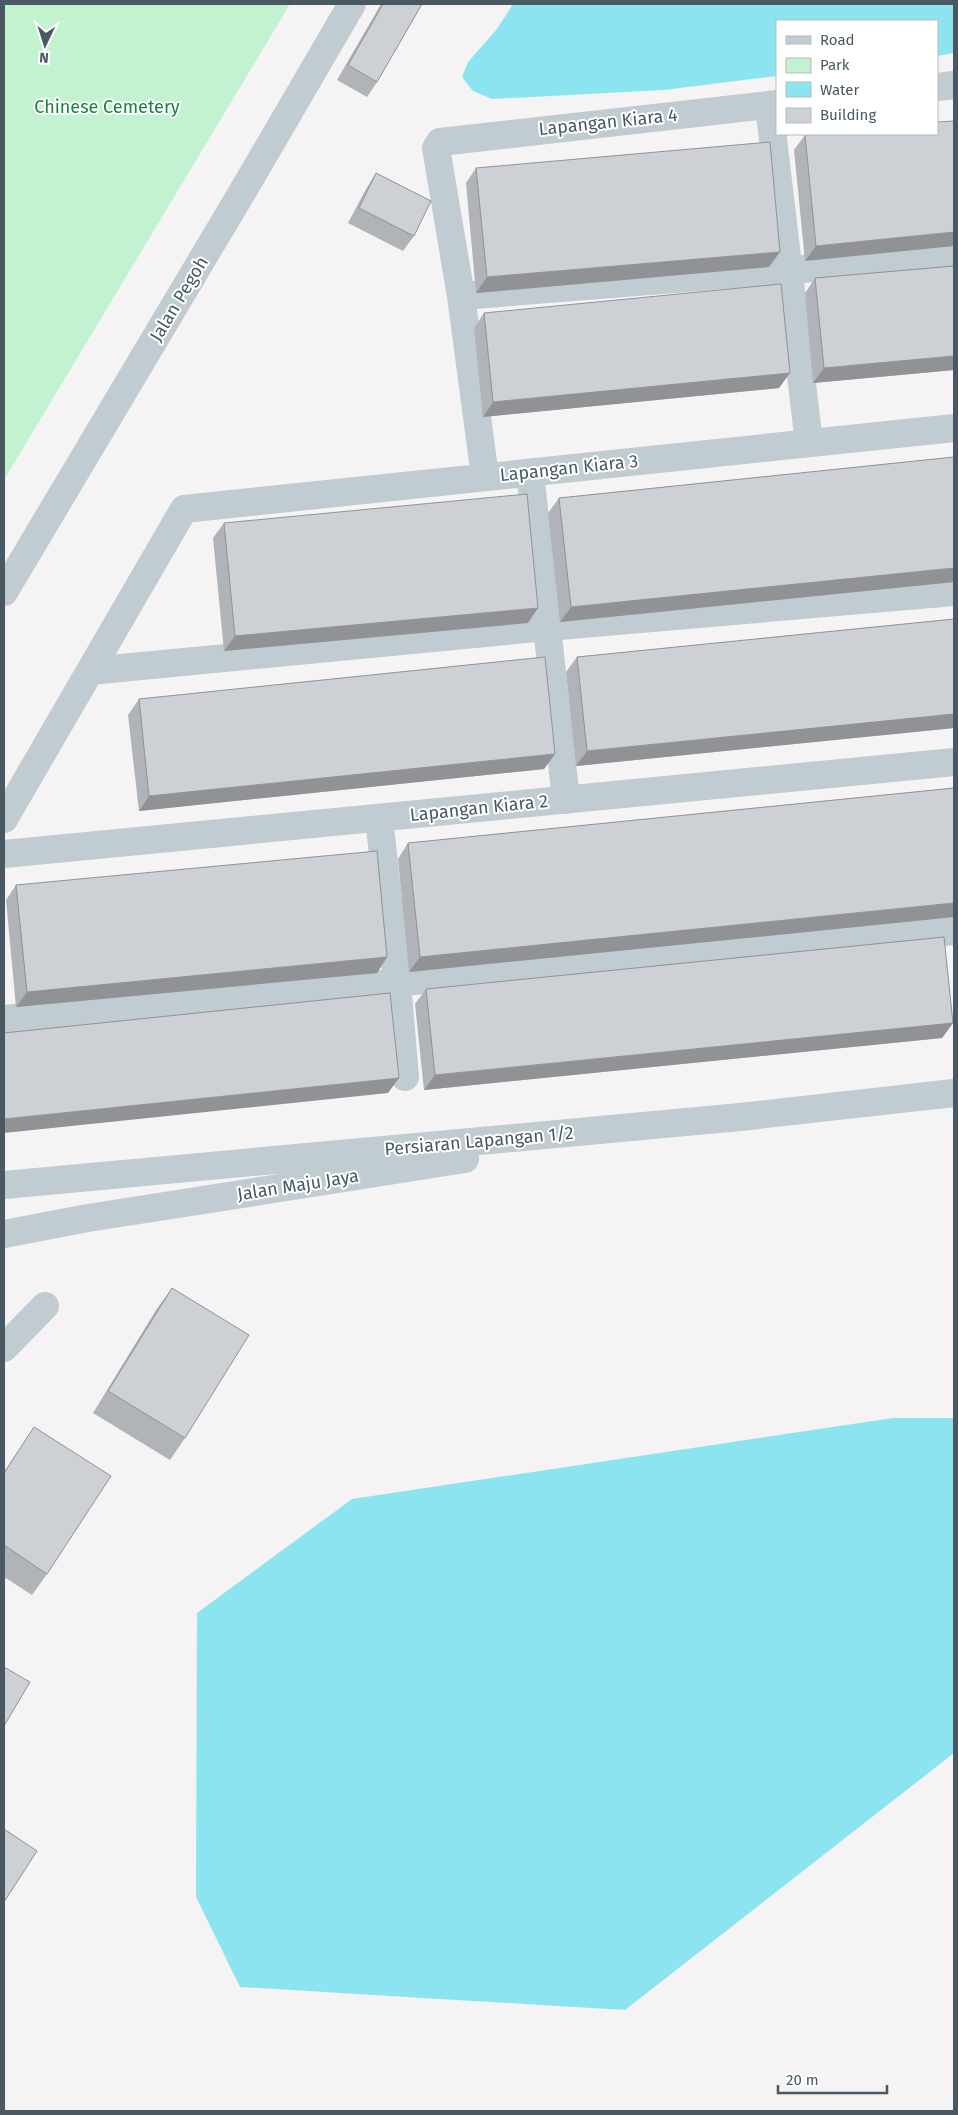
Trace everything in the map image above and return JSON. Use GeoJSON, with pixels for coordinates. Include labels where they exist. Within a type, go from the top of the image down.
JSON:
{"type":"FeatureCollection","features":[{"type":"Feature","properties":{"kind":"street","name":"Jalan Pegoh"},"geometry":{"type":"LineString","coordinates":[[4,592],[352,4]]}},
{"type":"Feature","properties":{"kind":"street"},"geometry":{"type":"LineString","coordinates":[[938,87],[954,85]]}},
{"type":"Feature","properties":{"kind":"street"},"geometry":{"type":"LineString","coordinates":[[773,104],[789,270],[809,443]]}},
{"type":"Feature","properties":{"kind":"street","name":"Lapangan Kiara 4"},"geometry":{"type":"LineString","coordinates":[[461,296],[436,148],[440,142],[773,104]]}},
{"type":"Feature","properties":{"kind":"street"},"geometry":{"type":"LineString","coordinates":[[484,477],[461,296],[954,257]]}},
{"type":"Feature","properties":{"kind":"street","name":"Lapangan Kiara 3"},"geometry":{"type":"LineString","coordinates":[[90,671],[184,508],[954,428]]}},
{"type":"Feature","properties":{"kind":"street"},"geometry":{"type":"LineString","coordinates":[[530,472],[566,800]]}},
{"type":"Feature","properties":{"kind":"street"},"geometry":{"type":"LineString","coordinates":[[4,819],[90,671],[547,627],[954,592]]}},
{"type":"Feature","properties":{"kind":"street","name":"Lapangan Kiara 2"},"geometry":{"type":"LineString","coordinates":[[4,854],[954,762]]}},
{"type":"Feature","properties":{"kind":"street"},"geometry":{"type":"LineString","coordinates":[[379,818],[397,982],[405,1077]]}},
{"type":"Feature","properties":{"kind":"street"},"geometry":{"type":"LineString","coordinates":[[4,1019],[954,931]]}},
{"type":"Feature","properties":{"kind":"street","name":"Persiaran Lapangan 1/2"},"geometry":{"type":"LineString","coordinates":[[4,1185],[740,1116],[954,1093]]}},
{"type":"Feature","properties":{"kind":"street","name":"Jalan Maju Jaya"},"geometry":{"type":"LineString","coordinates":[[4,1234],[88,1218],[740,1116]]}},
{"type":"Feature","properties":{"kind":"street"},"geometry":{"type":"LineString","coordinates":[[4,1348],[45,1306]]}},
{"type":"Feature","properties":{"kind":"green space","name":"Chinese Cemetery"},"geometry":{"type":"Polygon","coordinates":[[[4,4],[290,4],[4,480],[4,4]]]}},
{"type":"Feature","properties":{"kind":"water"},"geometry":{"type":"Polygon","coordinates":[[[513,4],[954,4],[954,53],[938,56],[938,20],[776,20],[776,76],[664,90],[492,99],[473,91],[462,77],[468,62],[497,29],[513,4]]]}},
{"type":"Feature","properties":{"kind":"water"},"geometry":{"type":"Polygon","coordinates":[[[893,1418],[954,1418],[954,1753],[625,2010],[240,1987],[196,1897],[197,1613],[352,1499],[893,1418]]]}},
{"type":"Feature","properties":{"kind":"building"},"geometry":{"type":"Polygon","coordinates":[[[383,4],[422,4],[377,82],[348,65],[383,4]]]}},
{"type":"Feature","properties":{"kind":"building"},"geometry":{"type":"Polygon","coordinates":[[[954,121],[954,232],[816,246],[805,135],[938,135],[938,122],[954,121]]]}},
{"type":"Feature","properties":{"kind":"building"},"geometry":{"type":"Polygon","coordinates":[[[770,142],[780,252],[487,277],[476,168],[770,142]]]}},
{"type":"Feature","properties":{"kind":"building"},"geometry":{"type":"Polygon","coordinates":[[[376,173],[431,201],[414,236],[359,208],[376,173]]]}},
{"type":"Feature","properties":{"kind":"building"},"geometry":{"type":"Polygon","coordinates":[[[954,266],[954,356],[824,368],[815,278],[954,266]]]}},
{"type":"Feature","properties":{"kind":"building"},"geometry":{"type":"Polygon","coordinates":[[[781,284],[790,373],[493,402],[484,313],[781,284]]]}},
{"type":"Feature","properties":{"kind":"building"},"geometry":{"type":"Polygon","coordinates":[[[954,457],[954,568],[571,607],[559,498],[954,457]]]}},
{"type":"Feature","properties":{"kind":"building"},"geometry":{"type":"Polygon","coordinates":[[[527,494],[538,608],[235,636],[224,523],[527,494]]]}},
{"type":"Feature","properties":{"kind":"building"},"geometry":{"type":"Polygon","coordinates":[[[954,619],[954,714],[587,751],[577,657],[954,619]]]}},
{"type":"Feature","properties":{"kind":"building"},"geometry":{"type":"Polygon","coordinates":[[[545,657],[555,754],[149,796],[139,699],[545,657]]]}},
{"type":"Feature","properties":{"kind":"building"},"geometry":{"type":"Polygon","coordinates":[[[954,788],[954,903],[420,957],[408,843],[954,788]]]}},
{"type":"Feature","properties":{"kind":"building"},"geometry":{"type":"Polygon","coordinates":[[[377,851],[387,957],[27,992],[16,885],[377,851]]]}},
{"type":"Feature","properties":{"kind":"building"},"geometry":{"type":"Polygon","coordinates":[[[944,937],[953,1023],[435,1075],[426,989],[944,937]]]}},
{"type":"Feature","properties":{"kind":"building"},"geometry":{"type":"Polygon","coordinates":[[[390,993],[399,1078],[4,1119],[4,1033],[390,993]]]}},
{"type":"Feature","properties":{"kind":"building"},"geometry":{"type":"Polygon","coordinates":[[[172,1288],[249,1335],[185,1438],[108,1391],[172,1288]]]}},
{"type":"Feature","properties":{"kind":"building"},"geometry":{"type":"Polygon","coordinates":[[[34,1427],[111,1476],[47,1574],[4,1545],[4,1473],[34,1427]]]}},
{"type":"Feature","properties":{"kind":"building"},"geometry":{"type":"Polygon","coordinates":[[[4,1667],[30,1682],[4,1726],[4,1667]]]}},
{"type":"Feature","properties":{"kind":"building"},"geometry":{"type":"Polygon","coordinates":[[[4,1829],[37,1851],[4,1902],[4,1829]]]}}]}
